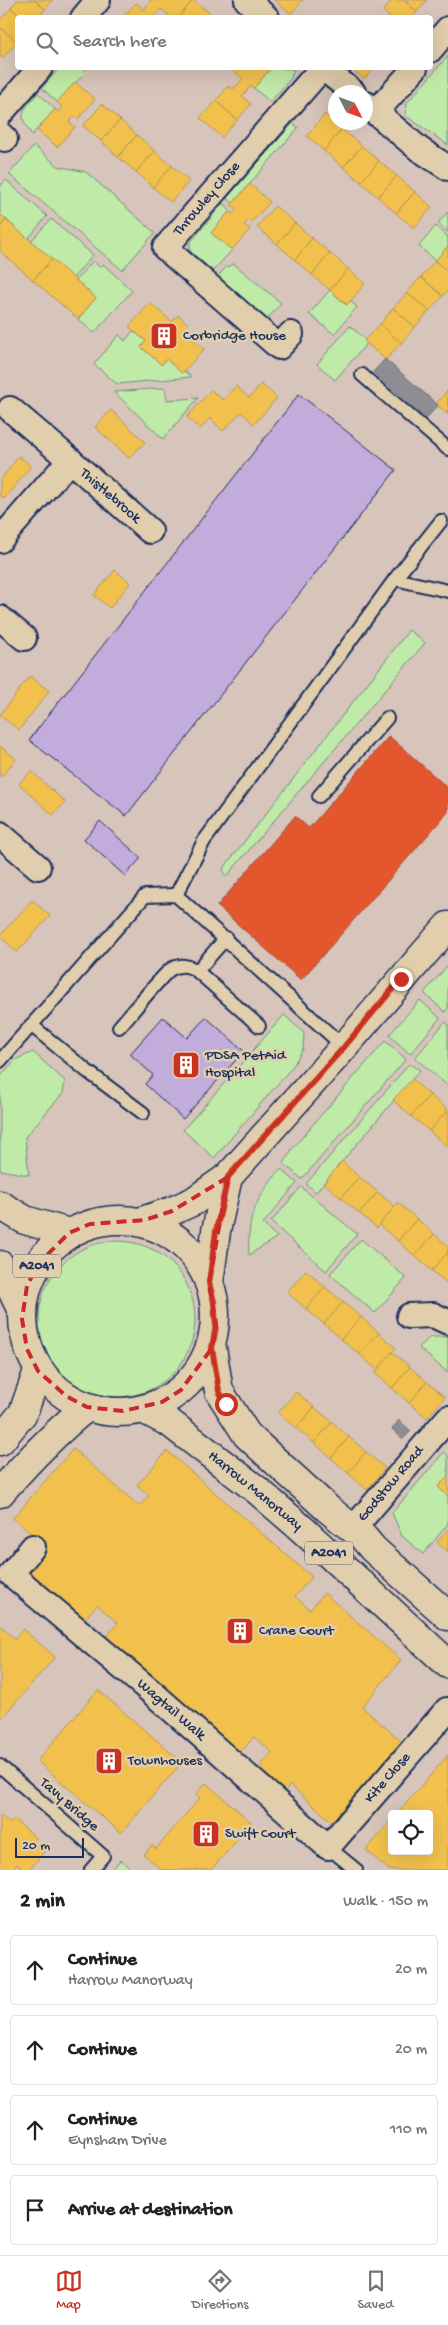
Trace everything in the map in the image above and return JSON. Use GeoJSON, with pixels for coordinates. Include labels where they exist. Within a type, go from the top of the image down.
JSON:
{"type":"FeatureCollection","features":[{"type":"Feature","properties":{"kind":"main road"},"geometry":{"type":"LineString","coordinates":[[145,1220],[194,1201],[228,1177],[344,1047],[448,926]]}},
{"type":"Feature","properties":{"kind":"main road"},"geometry":{"type":"LineString","coordinates":[[209,1283],[216,1231],[228,1177]]}},
{"type":"Feature","properties":{"kind":"main road"},"geometry":{"type":"LineString","coordinates":[[0,1205],[25,1220],[69,1233]]}},
{"type":"Feature","properties":{"kind":"main road","name":"A2041"},"geometry":{"type":"LineString","coordinates":[[0,1265],[22,1311],[27,1349],[38,1371],[50,1384],[66,1396],[87,1407],[109,1411],[143,1409],[162,1402],[182,1390],[203,1366],[212,1348],[216,1326],[214,1302],[209,1283],[199,1265],[178,1241],[145,1220],[117,1219],[90,1224],[69,1233],[59,1240],[38,1264],[28,1286],[22,1311]]}},
{"type":"Feature","properties":{"kind":"main road","name":"A2041"},"geometry":{"type":"LineString","coordinates":[[212,1348],[219,1391],[247,1435],[328,1509],[354,1529],[448,1616]]}},
{"type":"Feature","properties":{"kind":"main road"},"geometry":{"type":"LineString","coordinates":[[0,1441],[23,1413],[38,1371]]}},
{"type":"Feature","properties":{"kind":"main road"},"geometry":{"type":"LineString","coordinates":[[0,1493],[32,1456],[62,1427],[87,1407]]}},
{"type":"Feature","properties":{"kind":"main road","name":"Harrow Manorway"},"geometry":{"type":"LineString","coordinates":[[143,1409],[170,1423],[257,1490],[448,1664]]}},
{"type":"Feature","properties":{"kind":"street"},"geometry":{"type":"LineString","coordinates":[[86,15],[98,0]]}},
{"type":"Feature","properties":{"kind":"street"},"geometry":{"type":"LineString","coordinates":[[248,0],[264,15]]}},
{"type":"Feature","properties":{"kind":"street"},"geometry":{"type":"LineString","coordinates":[[433,47],[448,30]]}},
{"type":"Feature","properties":{"kind":"street"},"geometry":{"type":"LineString","coordinates":[[0,114],[38,70]]}},
{"type":"Feature","properties":{"kind":"street","name":"Throwley Close"},"geometry":{"type":"LineString","coordinates":[[291,334],[279,348],[165,248],[321,70]]}},
{"type":"Feature","properties":{"kind":"street"},"geometry":{"type":"LineString","coordinates":[[326,70],[344,85]]}},
{"type":"Feature","properties":{"kind":"street"},"geometry":{"type":"LineString","coordinates":[[373,105],[413,70]]}},
{"type":"Feature","properties":{"kind":"street"},"geometry":{"type":"LineString","coordinates":[[373,111],[419,149],[448,168]]}},
{"type":"Feature","properties":{"kind":"street","name":"Thistlebrook"},"geometry":{"type":"LineString","coordinates":[[10,409],[150,531]]}},
{"type":"Feature","properties":{"kind":"street","name":"Thistlebrook"},"geometry":{"type":"LineString","coordinates":[[0,540],[70,460]]}},
{"type":"Feature","properties":{"kind":"street"},"geometry":{"type":"LineString","coordinates":[[0,618],[24,638]]}},
{"type":"Feature","properties":{"kind":"street"},"geometry":{"type":"LineString","coordinates":[[0,834],[38,867]]}},
{"type":"Feature","properties":{"kind":"street"},"geometry":{"type":"LineString","coordinates":[[409,1316],[434,1316],[448,1322]]}},
{"type":"Feature","properties":{"kind":"street","name":"Godstow Road"},"geometry":{"type":"LineString","coordinates":[[354,1529],[448,1418]]}},
{"type":"Feature","properties":{"kind":"street","name":"Wagtail Walk"},"geometry":{"type":"LineString","coordinates":[[33,1547],[11,1574],[328,1846]]}},
{"type":"Feature","properties":{"kind":"street","name":"Kite Close"},"geometry":{"type":"LineString","coordinates":[[328,1846],[448,1709]]}},
{"type":"Feature","properties":{"kind":"lane"},"geometry":{"type":"LineString","coordinates":[[362,375],[448,450]]}},
{"type":"Feature","properties":{"kind":"lane"},"geometry":{"type":"LineString","coordinates":[[176,895],[204,841],[395,579],[441,521]]}},
{"type":"Feature","properties":{"kind":"lane"},"geometry":{"type":"LineString","coordinates":[[395,579],[448,591]]}},
{"type":"Feature","properties":{"kind":"lane"},"geometry":{"type":"LineString","coordinates":[[319,796],[387,718]]}},
{"type":"Feature","properties":{"kind":"lane"},"geometry":{"type":"LineString","coordinates":[[0,1061],[145,896],[176,895],[226,938],[344,1047]]}},
{"type":"Feature","properties":{"kind":"lane"},"geometry":{"type":"LineString","coordinates":[[197,971],[226,938]]}},
{"type":"Feature","properties":{"kind":"lane"},"geometry":{"type":"LineString","coordinates":[[119,1026],[169,969],[182,965],[190,966],[197,971],[259,1026]]}},
{"type":"Feature","properties":{"kind":"lane"},"geometry":{"type":"LineString","coordinates":[[31,1025],[87,1071],[143,1113]]}},
{"type":"Feature","properties":{"kind":"lane","name":"Tavy Bridge"},"geometry":{"type":"LineString","coordinates":[[0,1766],[103,1856],[90,1870]]}},
{"type":"Feature","properties":{"kind":"lane","name":"Wagtail Walk"},"geometry":{"type":"LineString","coordinates":[[328,1846],[356,1870]]}},
{"type":"Feature","properties":{"kind":"highlighted area"},"geometry":{"type":"Polygon","coordinates":[[[228,1177],[209,1283],[216,1326],[212,1348],[181,1390],[162,1402],[123,1411],[87,1407],[66,1396],[38,1371],[27,1349],[22,1319],[27,1286],[38,1264],[69,1233],[90,1224],[145,1220],[172,1211],[228,1177]]]}},
{"type":"Feature","properties":{"kind":"green space"},"geometry":{"type":"Polygon","coordinates":[[[448,56],[448,145],[406,116],[407,103],[448,56]]]}},
{"type":"Feature","properties":{"kind":"green space"},"geometry":{"type":"Polygon","coordinates":[[[57,70],[84,70],[85,73],[57,102],[42,88],[57,70]]]}},
{"type":"Feature","properties":{"kind":"green space"},"geometry":{"type":"Polygon","coordinates":[[[269,70],[294,70],[291,78],[270,102],[254,88],[269,70]]]}},
{"type":"Feature","properties":{"kind":"green space"},"geometry":{"type":"Polygon","coordinates":[[[38,93],[55,109],[32,135],[24,122],[23,113],[38,93]]]}},
{"type":"Feature","properties":{"kind":"green space"},"geometry":{"type":"Polygon","coordinates":[[[293,123],[298,128],[233,203],[227,198],[293,123]]]}},
{"type":"Feature","properties":{"kind":"green space"},"geometry":{"type":"Polygon","coordinates":[[[34,146],[58,166],[86,172],[155,233],[122,270],[9,174],[34,146]]]}},
{"type":"Feature","properties":{"kind":"green space"},"geometry":{"type":"Polygon","coordinates":[[[6,180],[47,216],[28,239],[0,214],[0,187],[6,180]]]}},
{"type":"Feature","properties":{"kind":"green space"},"geometry":{"type":"Polygon","coordinates":[[[223,203],[229,208],[229,212],[211,233],[232,250],[213,271],[190,251],[190,243],[223,203]]]}},
{"type":"Feature","properties":{"kind":"green space"},"geometry":{"type":"Polygon","coordinates":[[[448,212],[448,232],[438,223],[448,212]]]}},
{"type":"Feature","properties":{"kind":"green space"},"geometry":{"type":"Polygon","coordinates":[[[51,219],[93,255],[73,278],[31,241],[51,219]]]}},
{"type":"Feature","properties":{"kind":"green space"},"geometry":{"type":"Polygon","coordinates":[[[436,226],[448,237],[448,246],[435,261],[419,246],[436,226]]]}},
{"type":"Feature","properties":{"kind":"green space"},"geometry":{"type":"Polygon","coordinates":[[[93,261],[100,268],[103,264],[132,291],[94,333],[78,319],[96,298],[76,280],[93,261]]]}},
{"type":"Feature","properties":{"kind":"green space"},"geometry":{"type":"Polygon","coordinates":[[[234,264],[281,303],[263,324],[216,279],[226,267],[234,264]]]}},
{"type":"Feature","properties":{"kind":"green space"},"geometry":{"type":"Polygon","coordinates":[[[330,290],[346,305],[350,301],[357,307],[334,334],[309,314],[330,290]]]}},
{"type":"Feature","properties":{"kind":"green space"},"geometry":{"type":"Polygon","coordinates":[[[350,326],[367,343],[335,380],[317,364],[350,326]]]}},
{"type":"Feature","properties":{"kind":"green space"},"geometry":{"type":"Polygon","coordinates":[[[133,331],[146,341],[141,347],[161,364],[166,359],[182,373],[184,371],[191,377],[117,384],[94,364],[119,335],[125,341],[133,331]]]}},
{"type":"Feature","properties":{"kind":"green space"},"geometry":{"type":"Polygon","coordinates":[[[165,388],[167,400],[198,398],[163,439],[114,392],[165,388]]]}},
{"type":"Feature","properties":{"kind":"green space"},"geometry":{"type":"Polygon","coordinates":[[[409,630],[425,643],[226,877],[223,869],[409,630]]]}},
{"type":"Feature","properties":{"kind":"green space"},"geometry":{"type":"Polygon","coordinates":[[[448,965],[448,1008],[445,1012],[424,993],[448,965]]]}},
{"type":"Feature","properties":{"kind":"green space"},"geometry":{"type":"Polygon","coordinates":[[[420,1000],[440,1018],[410,1054],[389,1035],[420,1000]]]}},
{"type":"Feature","properties":{"kind":"green space"},"geometry":{"type":"Polygon","coordinates":[[[284,1015],[304,1033],[303,1049],[293,1066],[214,1158],[183,1130],[284,1015]]]}},
{"type":"Feature","properties":{"kind":"green space"},"geometry":{"type":"Polygon","coordinates":[[[445,1022],[448,1024],[448,1086],[415,1058],[445,1022]]]}},
{"type":"Feature","properties":{"kind":"green space"},"geometry":{"type":"Polygon","coordinates":[[[385,1041],[406,1059],[302,1179],[284,1164],[292,1149],[385,1041]]]}},
{"type":"Feature","properties":{"kind":"green space"},"geometry":{"type":"Polygon","coordinates":[[[33,1052],[65,1081],[63,1093],[25,1137],[29,1175],[0,1170],[0,1077],[15,1060],[33,1052]]]}},
{"type":"Feature","properties":{"kind":"green space"},"geometry":{"type":"Polygon","coordinates":[[[409,1064],[420,1070],[316,1192],[306,1184],[409,1064]]]}},
{"type":"Feature","properties":{"kind":"green space"},"geometry":{"type":"Polygon","coordinates":[[[281,1169],[297,1183],[263,1224],[277,1237],[249,1255],[250,1229],[255,1208],[265,1189],[281,1169]]]}},
{"type":"Feature","properties":{"kind":"green space"},"geometry":{"type":"Polygon","coordinates":[[[301,1187],[357,1234],[326,1271],[271,1222],[301,1187]]]}},
{"type":"Feature","properties":{"kind":"green space"},"geometry":{"type":"Polygon","coordinates":[[[361,1239],[406,1278],[375,1313],[330,1274],[361,1239]]]}},
{"type":"Feature","properties":{"kind":"green space"},"geometry":{"type":"Polygon","coordinates":[[[117,1241],[147,1247],[160,1254],[172,1264],[182,1276],[189,1289],[195,1319],[189,1349],[182,1362],[172,1374],[160,1384],[147,1391],[117,1397],[87,1391],[74,1384],[62,1374],[52,1362],[45,1349],[39,1319],[45,1289],[52,1276],[62,1264],[74,1254],[87,1247],[117,1241]]]}},
{"type":"Feature","properties":{"kind":"green space"},"geometry":{"type":"Polygon","coordinates":[[[430,1337],[448,1337],[448,1373],[419,1348],[430,1337]]]}},
{"type":"Feature","properties":{"kind":"green space"},"geometry":{"type":"Polygon","coordinates":[[[444,1452],[448,1456],[448,1476],[438,1487],[448,1496],[448,1524],[423,1554],[402,1536],[392,1513],[444,1452]]]}},
{"type":"Feature","properties":{"kind":"green space"},"geometry":{"type":"Polygon","coordinates":[[[120,1860],[132,1870],[112,1870],[120,1860]]]}},
{"type":"Feature","properties":{"kind":"building: Homes"},"geometry":{"type":"Polygon","coordinates":[[[17,0],[34,0],[45,9],[40,15],[19,15],[11,8],[17,0]]]}},
{"type":"Feature","properties":{"kind":"building: Homes"},"geometry":{"type":"Polygon","coordinates":[[[34,0],[53,0],[45,9],[34,0]]]}},
{"type":"Feature","properties":{"kind":"building: Homes"},"geometry":{"type":"Polygon","coordinates":[[[151,0],[193,0],[180,15],[168,15],[161,9],[156,15],[125,15],[136,3],[144,10],[151,0]]]}},
{"type":"Feature","properties":{"kind":"building: Homes"},"geometry":{"type":"Polygon","coordinates":[[[193,0],[212,15],[180,15],[193,0]]]}},
{"type":"Feature","properties":{"kind":"building: Homes"},"geometry":{"type":"Polygon","coordinates":[[[274,0],[303,0],[291,14],[274,0]]]}},
{"type":"Feature","properties":{"kind":"building: Homes"},"geometry":{"type":"Polygon","coordinates":[[[392,0],[404,0],[417,12],[414,15],[387,15],[383,11],[392,0]]]}},
{"type":"Feature","properties":{"kind":"building: Homes"},"geometry":{"type":"Polygon","coordinates":[[[404,0],[427,0],[417,12],[404,0]]]}},
{"type":"Feature","properties":{"kind":"building: Homes"},"geometry":{"type":"Polygon","coordinates":[[[11,8],[19,15],[15,15],[15,40],[0,27],[0,20],[11,8]]]}},
{"type":"Feature","properties":{"kind":"building: Homes"},"geometry":{"type":"Polygon","coordinates":[[[0,27],[15,40],[15,44],[3,58],[0,56],[0,27]]]}},
{"type":"Feature","properties":{"kind":"building: Homes"},"geometry":{"type":"Polygon","coordinates":[[[232,70],[269,70],[254,88],[251,86],[242,96],[251,104],[237,120],[216,101],[228,86],[233,89],[243,79],[232,70]]]}},
{"type":"Feature","properties":{"kind":"building: Homes"},"geometry":{"type":"Polygon","coordinates":[[[353,70],[372,70],[364,79],[353,70]]]}},
{"type":"Feature","properties":{"kind":"building: Homes"},"geometry":{"type":"Polygon","coordinates":[[[75,82],[95,99],[78,119],[74,116],[69,122],[75,127],[57,147],[37,130],[55,109],[58,112],[62,107],[57,102],[75,82]]]}},
{"type":"Feature","properties":{"kind":"building: Homes"},"geometry":{"type":"Polygon","coordinates":[[[216,101],[237,120],[222,137],[200,118],[216,101]]]}},
{"type":"Feature","properties":{"kind":"building: Homes"},"geometry":{"type":"Polygon","coordinates":[[[102,104],[120,120],[101,141],[83,126],[102,104]]]}},
{"type":"Feature","properties":{"kind":"building: Homes"},"geometry":{"type":"Polygon","coordinates":[[[325,114],[328,117],[328,130],[341,130],[324,151],[307,136],[325,114]]]}},
{"type":"Feature","properties":{"kind":"building: Homes"},"geometry":{"type":"Polygon","coordinates":[[[120,120],[137,135],[118,157],[101,141],[120,120]]]}},
{"type":"Feature","properties":{"kind":"building: Homes"},"geometry":{"type":"Polygon","coordinates":[[[341,130],[362,146],[343,167],[324,151],[341,130]]]}},
{"type":"Feature","properties":{"kind":"building: Homes"},"geometry":{"type":"Polygon","coordinates":[[[137,135],[155,151],[136,172],[118,157],[137,135]]]}},
{"type":"Feature","properties":{"kind":"building: Homes"},"geometry":{"type":"Polygon","coordinates":[[[362,146],[379,161],[361,182],[343,167],[362,146]]]}},
{"type":"Feature","properties":{"kind":"building: Homes"},"geometry":{"type":"Polygon","coordinates":[[[155,151],[172,166],[153,187],[136,172],[155,151]]]}},
{"type":"Feature","properties":{"kind":"building: Homes"},"geometry":{"type":"Polygon","coordinates":[[[379,161],[397,176],[378,197],[361,182],[379,161]]]}},
{"type":"Feature","properties":{"kind":"building: Homes"},"geometry":{"type":"Polygon","coordinates":[[[172,166],[189,181],[171,202],[153,187],[172,166]]]}},
{"type":"Feature","properties":{"kind":"building: Homes"},"geometry":{"type":"Polygon","coordinates":[[[397,176],[415,192],[396,213],[378,197],[397,176]]]}},
{"type":"Feature","properties":{"kind":"building: Homes"},"geometry":{"type":"Polygon","coordinates":[[[250,184],[270,202],[252,222],[249,220],[244,225],[250,229],[232,250],[211,233],[229,212],[232,214],[237,209],[231,205],[250,184]]]}},
{"type":"Feature","properties":{"kind":"building: Homes"},"geometry":{"type":"Polygon","coordinates":[[[415,192],[432,207],[414,228],[396,213],[415,192]]]}},
{"type":"Feature","properties":{"kind":"building: Homes"},"geometry":{"type":"Polygon","coordinates":[[[275,206],[295,223],[277,244],[257,227],[275,206]]]}},
{"type":"Feature","properties":{"kind":"building: Homes"},"geometry":{"type":"Polygon","coordinates":[[[0,214],[6,220],[0,227],[0,214]]]}},
{"type":"Feature","properties":{"kind":"building: Homes"},"geometry":{"type":"Polygon","coordinates":[[[6,220],[52,259],[33,280],[0,251],[0,227],[6,220]]]}},
{"type":"Feature","properties":{"kind":"building: Homes"},"geometry":{"type":"Polygon","coordinates":[[[295,223],[312,238],[295,260],[277,244],[295,223]]]}},
{"type":"Feature","properties":{"kind":"building: Homes"},"geometry":{"type":"Polygon","coordinates":[[[312,238],[330,253],[312,275],[295,260],[312,238]]]}},
{"type":"Feature","properties":{"kind":"building: Homes"},"geometry":{"type":"Polygon","coordinates":[[[448,246],[448,272],[435,261],[448,246]]]}},
{"type":"Feature","properties":{"kind":"building: Homes"},"geometry":{"type":"Polygon","coordinates":[[[330,253],[348,269],[330,290],[312,275],[330,253]]]}},
{"type":"Feature","properties":{"kind":"building: Homes"},"geometry":{"type":"Polygon","coordinates":[[[52,259],[96,298],[78,319],[33,280],[52,259]]]}},
{"type":"Feature","properties":{"kind":"building: Homes"},"geometry":{"type":"Polygon","coordinates":[[[435,261],[448,272],[448,290],[443,296],[421,277],[435,261]]]}},
{"type":"Feature","properties":{"kind":"building: Homes"},"geometry":{"type":"Polygon","coordinates":[[[348,269],[365,284],[347,305],[330,290],[348,269]]]}},
{"type":"Feature","properties":{"kind":"building: Homes"},"geometry":{"type":"Polygon","coordinates":[[[421,277],[443,296],[429,311],[407,293],[421,277]]]}},
{"type":"Feature","properties":{"kind":"building: Homes"},"geometry":{"type":"Polygon","coordinates":[[[407,293],[429,311],[415,327],[393,308],[407,293]]]}},
{"type":"Feature","properties":{"kind":"building: Homes","name":"Corbridge House"},"geometry":{"type":"Polygon","coordinates":[[[150,303],[172,322],[178,315],[188,324],[182,330],[204,349],[182,373],[166,359],[162,365],[141,347],[146,341],[129,327],[150,303]]]}},
{"type":"Feature","properties":{"kind":"building: Homes"},"geometry":{"type":"Polygon","coordinates":[[[393,308],[415,327],[401,343],[380,324],[393,308]]]}},
{"type":"Feature","properties":{"kind":"building: Homes"},"geometry":{"type":"Polygon","coordinates":[[[380,324],[401,343],[386,360],[364,341],[380,324]]]}},
{"type":"Feature","properties":{"kind":"building: Homes"},"geometry":{"type":"Polygon","coordinates":[[[261,384],[277,398],[254,424],[241,412],[223,431],[210,418],[200,429],[187,417],[211,390],[223,400],[236,386],[249,398],[261,384]]]}},
{"type":"Feature","properties":{"kind":"building: Homes"},"geometry":{"type":"Polygon","coordinates":[[[448,390],[448,414],[436,404],[448,390]]]}},
{"type":"Feature","properties":{"kind":"building: Homes"},"geometry":{"type":"Polygon","coordinates":[[[448,390],[448,414],[436,404],[448,390]]]}},
{"type":"Feature","properties":{"kind":"building: Homes"},"geometry":{"type":"Polygon","coordinates":[[[111,410],[145,442],[129,458],[95,427],[111,410]]]}},
{"type":"Feature","properties":{"kind":"building: Homes"},"geometry":{"type":"Polygon","coordinates":[[[19,456],[31,466],[4,499],[0,495],[0,480],[19,456]]]}},
{"type":"Feature","properties":{"kind":"building: Homes"},"geometry":{"type":"Polygon","coordinates":[[[115,570],[130,583],[110,608],[94,595],[115,570]]]}},
{"type":"Feature","properties":{"kind":"building: Homes"},"geometry":{"type":"Polygon","coordinates":[[[30,676],[49,691],[19,730],[0,715],[30,676]]]}},
{"type":"Feature","properties":{"kind":"building: Homes"},"geometry":{"type":"Polygon","coordinates":[[[0,746],[16,759],[1,777],[0,776],[0,746]]]}},
{"type":"Feature","properties":{"kind":"building: Homes"},"geometry":{"type":"Polygon","coordinates":[[[31,771],[65,802],[53,815],[19,784],[31,771]]]}},
{"type":"Feature","properties":{"kind":"building: Homes"},"geometry":{"type":"Polygon","coordinates":[[[32,900],[50,916],[17,952],[0,936],[32,900]]]}},
{"type":"Feature","properties":{"kind":"building: Homes"},"geometry":{"type":"Polygon","coordinates":[[[412,1079],[430,1095],[411,1116],[393,1100],[412,1079]]]}},
{"type":"Feature","properties":{"kind":"building: Homes"},"geometry":{"type":"Polygon","coordinates":[[[430,1095],[448,1110],[429,1131],[411,1116],[430,1095]]]}},
{"type":"Feature","properties":{"kind":"building: Homes"},"geometry":{"type":"Polygon","coordinates":[[[448,1110],[448,1146],[447,1147],[429,1131],[448,1110]]]}},
{"type":"Feature","properties":{"kind":"building: Homes"},"geometry":{"type":"Polygon","coordinates":[[[342,1161],[359,1177],[341,1198],[324,1183],[342,1161]]]}},
{"type":"Feature","properties":{"kind":"building: Homes"},"geometry":{"type":"Polygon","coordinates":[[[359,1177],[378,1192],[359,1213],[341,1198],[359,1177]]]}},
{"type":"Feature","properties":{"kind":"building: Homes"},"geometry":{"type":"Polygon","coordinates":[[[378,1192],[395,1207],[377,1228],[359,1213],[378,1192]]]}},
{"type":"Feature","properties":{"kind":"building: Homes"},"geometry":{"type":"Polygon","coordinates":[[[398,1203],[417,1219],[398,1241],[379,1225],[398,1203]]]}},
{"type":"Feature","properties":{"kind":"building: Homes"},"geometry":{"type":"Polygon","coordinates":[[[417,1219],[434,1234],[415,1256],[398,1241],[417,1219]]]}},
{"type":"Feature","properties":{"kind":"building: Homes"},"geometry":{"type":"Polygon","coordinates":[[[434,1234],[448,1246],[448,1252],[432,1271],[415,1256],[434,1234]]]}},
{"type":"Feature","properties":{"kind":"building: Homes"},"geometry":{"type":"Polygon","coordinates":[[[448,1252],[448,1284],[432,1271],[448,1252]]]}},
{"type":"Feature","properties":{"kind":"building: Homes"},"geometry":{"type":"Polygon","coordinates":[[[306,1270],[325,1287],[306,1309],[287,1292],[306,1270]]]}},
{"type":"Feature","properties":{"kind":"building: Homes"},"geometry":{"type":"Polygon","coordinates":[[[325,1287],[343,1302],[324,1324],[306,1309],[325,1287]]]}},
{"type":"Feature","properties":{"kind":"building: Homes"},"geometry":{"type":"Polygon","coordinates":[[[343,1302],[361,1317],[341,1339],[324,1324],[343,1302]]]}},
{"type":"Feature","properties":{"kind":"building: Homes"},"geometry":{"type":"Polygon","coordinates":[[[361,1317],[379,1333],[359,1354],[341,1339],[361,1317]]]}},
{"type":"Feature","properties":{"kind":"building: Homes"},"geometry":{"type":"Polygon","coordinates":[[[379,1333],[396,1348],[377,1370],[359,1354],[379,1333]]]}},
{"type":"Feature","properties":{"kind":"building: Homes"},"geometry":{"type":"Polygon","coordinates":[[[392,1352],[410,1367],[392,1388],[375,1373],[392,1352]]]}},
{"type":"Feature","properties":{"kind":"building: Homes"},"geometry":{"type":"Polygon","coordinates":[[[410,1367],[427,1382],[409,1403],[392,1388],[410,1367]]]}},
{"type":"Feature","properties":{"kind":"building: Homes"},"geometry":{"type":"Polygon","coordinates":[[[427,1382],[445,1397],[427,1418],[409,1403],[427,1382]]]}},
{"type":"Feature","properties":{"kind":"building: Homes"},"geometry":{"type":"Polygon","coordinates":[[[296,1392],[314,1407],[296,1428],[278,1413],[296,1392]]]}},
{"type":"Feature","properties":{"kind":"building: Homes"},"geometry":{"type":"Polygon","coordinates":[[[314,1407],[332,1422],[314,1443],[296,1428],[314,1407]]]}},
{"type":"Feature","properties":{"kind":"building: Homes"},"geometry":{"type":"Polygon","coordinates":[[[332,1422],[349,1437],[331,1458],[314,1443],[332,1422]]]}},
{"type":"Feature","properties":{"kind":"building: Homes"},"geometry":{"type":"Polygon","coordinates":[[[349,1437],[366,1452],[348,1473],[331,1458],[349,1437]]]}},
{"type":"Feature","properties":{"kind":"building: Homes","name":"Crane Court"},"geometry":{"type":"Polygon","coordinates":[[[73,1449],[139,1506],[149,1495],[137,1485],[167,1451],[312,1577],[295,1596],[310,1610],[324,1593],[401,1660],[362,1707],[402,1742],[332,1822],[290,1785],[284,1793],[257,1770],[272,1752],[254,1737],[239,1754],[105,1638],[118,1623],[97,1605],[83,1621],[24,1570],[45,1545],[13,1518],[73,1449]]]}},
{"type":"Feature","properties":{"kind":"building: Homes"},"geometry":{"type":"Polygon","coordinates":[[[366,1452],[385,1468],[367,1490],[348,1473],[366,1452]]]}},
{"type":"Feature","properties":{"kind":"building: Homes"},"geometry":{"type":"Polygon","coordinates":[[[448,1476],[448,1496],[438,1487],[448,1476]]]}},
{"type":"Feature","properties":{"kind":"building: Homes"},"geometry":{"type":"Polygon","coordinates":[[[448,1529],[448,1552],[437,1542],[448,1529]]]}},
{"type":"Feature","properties":{"kind":"building: Homes"},"geometry":{"type":"Polygon","coordinates":[[[0,1625],[15,1639],[23,1629],[55,1657],[0,1720],[0,1625]]]}},
{"type":"Feature","properties":{"kind":"building: Homes","name":"Townhouses"},"geometry":{"type":"Polygon","coordinates":[[[98,1690],[182,1762],[121,1833],[37,1761],[98,1690]]]}},
{"type":"Feature","properties":{"kind":"building: Homes"},"geometry":{"type":"Polygon","coordinates":[[[448,1755],[448,1870],[389,1870],[366,1850],[388,1825],[388,1855],[433,1855],[433,1810],[400,1810],[448,1755]]]}},
{"type":"Feature","properties":{"kind":"building: Homes","name":"Swift Court"},"geometry":{"type":"Polygon","coordinates":[[[206,1783],[252,1823],[211,1870],[162,1870],[144,1855],[152,1845],[156,1849],[200,1798],[196,1794],[206,1783]]]}},
{"type":"Feature","properties":{"kind":"building: Homes"},"geometry":{"type":"Polygon","coordinates":[[[0,1815],[10,1824],[14,1819],[36,1838],[33,1842],[44,1852],[29,1870],[24,1870],[17,1864],[11,1870],[0,1870],[0,1815]]]}},
{"type":"Feature","properties":{"kind":"building: Shops"},"geometry":{"type":"Polygon","coordinates":[[[389,736],[448,788],[448,812],[301,980],[217,906],[295,816],[309,828],[389,736]]]}},
{"type":"Feature","properties":{"kind":"building: Industry"},"geometry":{"type":"Polygon","coordinates":[[[385,359],[438,405],[426,419],[373,372],[385,359]]]}},
{"type":"Feature","properties":{"kind":"building: Industry"},"geometry":{"type":"Polygon","coordinates":[[[399,1420],[411,1431],[403,1439],[392,1429],[399,1420]]]}},
{"type":"Feature","properties":{"kind":"building: Other"},"geometry":{"type":"Polygon","coordinates":[[[299,394],[396,470],[126,816],[29,740],[299,394]]]}},
{"type":"Feature","properties":{"kind":"building: Other"},"geometry":{"type":"Polygon","coordinates":[[[100,821],[141,858],[125,876],[84,839],[100,821]]]}},
{"type":"Feature","properties":{"kind":"building: Other","name":"PDSA PetAid Hospital"},"geometry":{"type":"Polygon","coordinates":[[[163,1017],[187,1038],[206,1017],[244,1051],[183,1119],[145,1084],[153,1075],[130,1054],[163,1017]]]}},
{"type":"Feature","properties":{"kind":"place","name":"Corbridge House"},"geometry":{"type":"Point","coordinates":[164,336]}},
{"type":"Feature","properties":{"kind":"place","name":"PDSA PetAid Hospital"},"geometry":{"type":"Point","coordinates":[186,1065]}},
{"type":"Feature","properties":{"kind":"place","name":"Crane Court"},"geometry":{"type":"Point","coordinates":[240,1631]}},
{"type":"Feature","properties":{"kind":"place","name":"Townhouses"},"geometry":{"type":"Point","coordinates":[109,1761]}},
{"type":"Feature","properties":{"kind":"place","name":"Swift Court"},"geometry":{"type":"Point","coordinates":[206,1834]}},
{"type":"Feature","properties":{"kind":"route"},"geometry":{"type":"LineString","coordinates":[[226,1404],[219,1391],[212,1348],[216,1326],[214,1302],[209,1283],[216,1231],[228,1177],[344,1047],[401,979]]}}]}
